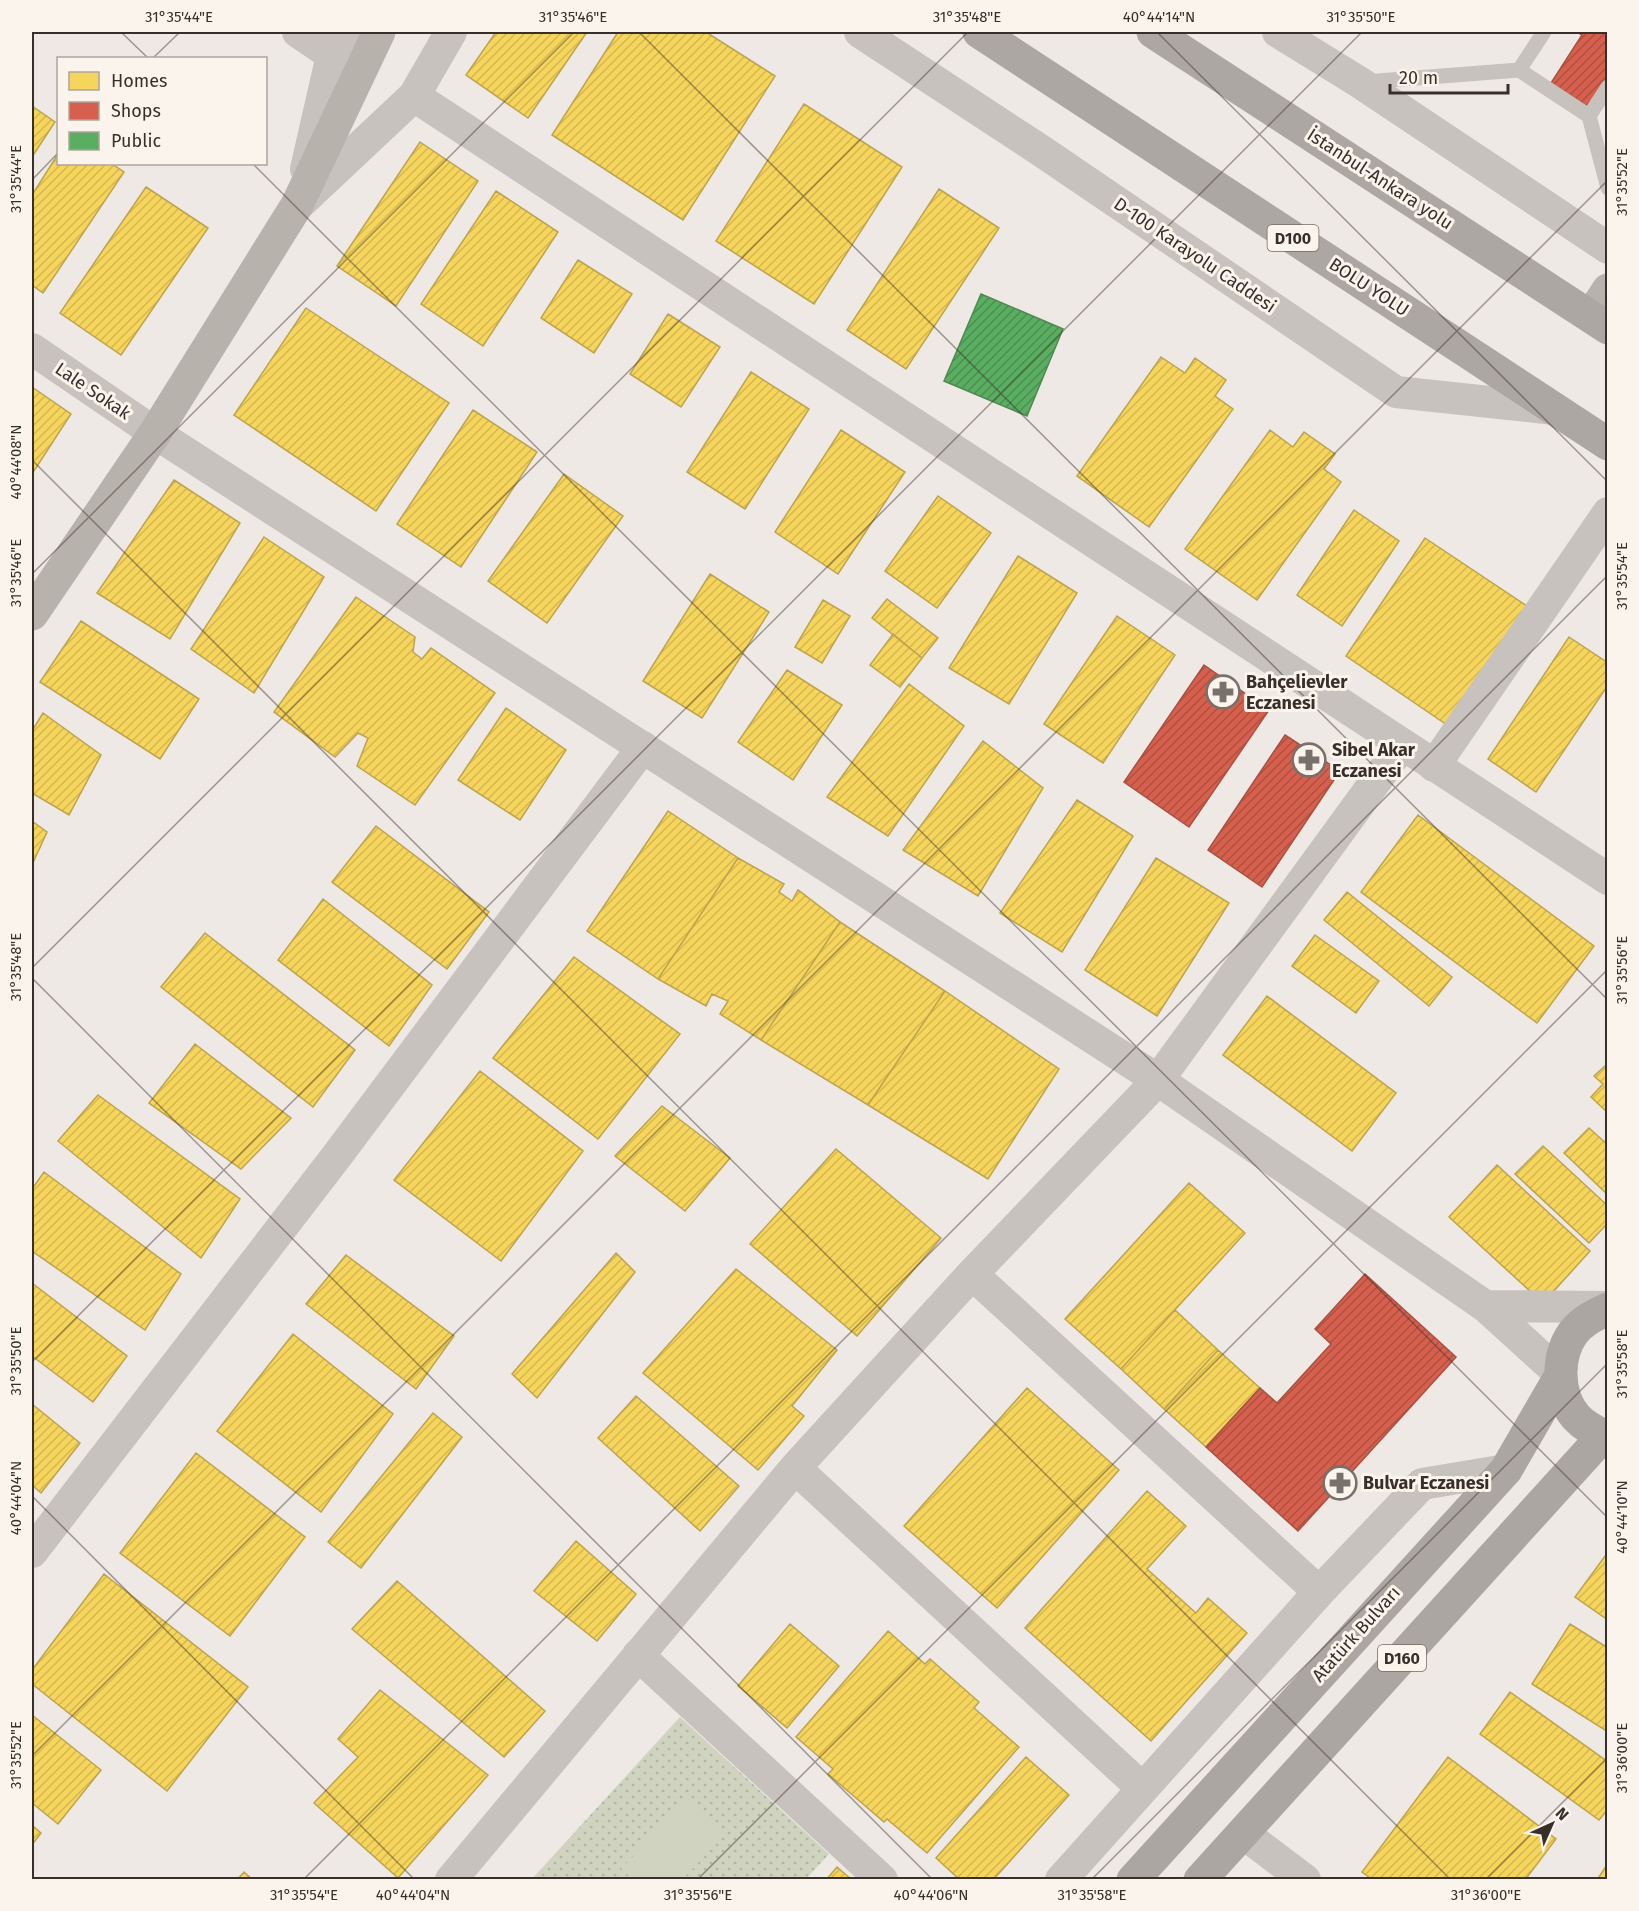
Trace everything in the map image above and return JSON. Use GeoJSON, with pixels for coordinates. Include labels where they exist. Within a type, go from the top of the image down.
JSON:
{"type":"FeatureCollection","features":[{"type":"Feature","properties":{"kind":"highway","name":"BOLU YOLU"},"geometry":{"type":"LineString","coordinates":[[979,32],[1608,444]]}},
{"type":"Feature","properties":{"kind":"highway","name":"İstanbul-Ankara yolu"},"geometry":{"type":"LineString","coordinates":[[1153,32],[1602,311]]}},
{"type":"Feature","properties":{"kind":"main road"},"geometry":{"type":"LineString","coordinates":[[32,614],[154,433],[297,205],[379,32]]}},
{"type":"Feature","properties":{"kind":"main road","name":"D160"},"geometry":{"type":"LineString","coordinates":[[1200,1880],[1605,1437],[1592,1431],[1576,1416],[1564,1397],[1561,1375],[1563,1354],[1573,1334],[1589,1318],[1608,1308]]}},
{"type":"Feature","properties":{"kind":"main road","name":"Atatürk Bulvarı"},"geometry":{"type":"LineString","coordinates":[[1133,1880],[1506,1470],[1561,1375]]}},
{"type":"Feature","properties":{"kind":"street"},"geometry":{"type":"LineString","coordinates":[[297,205],[339,43],[298,32]]}},
{"type":"Feature","properties":{"kind":"street"},"geometry":{"type":"LineString","coordinates":[[297,205],[414,96],[451,32]]}},
{"type":"Feature","properties":{"kind":"street","name":"D-100 Karayolu Caddesi"},"geometry":{"type":"LineString","coordinates":[[860,32],[1040,150],[1396,392],[1555,409]]}},
{"type":"Feature","properties":{"kind":"street"},"geometry":{"type":"LineString","coordinates":[[1278,32],[1359,82],[1608,248]]}},
{"type":"Feature","properties":{"kind":"street"},"geometry":{"type":"LineString","coordinates":[[414,96],[1608,879]]}},
{"type":"Feature","properties":{"kind":"street","name":"Lale Sokak"},"geometry":{"type":"LineString","coordinates":[[32,349],[154,433],[1158,1080],[1485,1306],[1561,1375]]}},
{"type":"Feature","properties":{"kind":"street"},"geometry":{"type":"LineString","coordinates":[[1434,766],[1608,513]]}},
{"type":"Feature","properties":{"kind":"street"},"geometry":{"type":"LineString","coordinates":[[451,1880],[795,1468],[972,1274],[1158,1080],[1402,745]]}},
{"type":"Feature","properties":{"kind":"street"},"geometry":{"type":"LineString","coordinates":[[32,1551],[336,1157],[643,747]]}},
{"type":"Feature","properties":{"kind":"street"},"geometry":{"type":"LineString","coordinates":[[972,1274],[1319,1592]]}},
{"type":"Feature","properties":{"kind":"street"},"geometry":{"type":"LineString","coordinates":[[1485,1306],[1608,1308]]}},
{"type":"Feature","properties":{"kind":"street"},"geometry":{"type":"LineString","coordinates":[[795,1468],[1142,1788]]}},
{"type":"Feature","properties":{"kind":"street"},"geometry":{"type":"LineString","coordinates":[[1061,1880],[1319,1592],[1422,1484],[1506,1470]]}},
{"type":"Feature","properties":{"kind":"street"},"geometry":{"type":"LineString","coordinates":[[638,1655],[882,1880]]}},
{"type":"Feature","properties":{"kind":"street"},"geometry":{"type":"LineString","coordinates":[[1243,1833],[1305,1880]]}},
{"type":"Feature","properties":{"kind":"lane"},"geometry":{"type":"LineString","coordinates":[[1519,70],[1544,32]]}},
{"type":"Feature","properties":{"kind":"lane"},"geometry":{"type":"LineString","coordinates":[[1359,82],[1519,70],[1589,116],[1608,188]]}},
{"type":"Feature","properties":{"kind":"lane"},"geometry":{"type":"LineString","coordinates":[[1589,116],[1608,87]]}},
{"type":"Feature","properties":{"kind":"green space"},"geometry":{"type":"Polygon","coordinates":[[[680,1717],[829,1854],[806,1879],[531,1880],[680,1717]]]}},
{"type":"Feature","properties":{"kind":"green space"},"geometry":{"type":"Polygon","coordinates":[[[688,1797],[726,1834],[683,1879],[632,1879],[621,1869],[688,1797]]]}},
{"type":"Feature","properties":{"kind":"building: Homes"},"geometry":{"type":"Polygon","coordinates":[[[496,32],[587,32],[528,118],[466,75],[496,32]]]}},
{"type":"Feature","properties":{"kind":"building: Homes"},"geometry":{"type":"Polygon","coordinates":[[[618,32],[706,32],[775,76],[683,220],[552,135],[618,32]]]}},
{"type":"Feature","properties":{"kind":"building: Homes"},"geometry":{"type":"Polygon","coordinates":[[[804,104],[902,167],[814,304],[716,241],[804,104]]]}},
{"type":"Feature","properties":{"kind":"building: Homes"},"geometry":{"type":"Polygon","coordinates":[[[32,106],[55,122],[32,157],[32,106]]]}},
{"type":"Feature","properties":{"kind":"building: Homes"},"geometry":{"type":"Polygon","coordinates":[[[420,142],[478,181],[396,306],[337,266],[420,142]]]}},
{"type":"Feature","properties":{"kind":"building: Homes"},"geometry":{"type":"Polygon","coordinates":[[[57,156],[57,165],[114,165],[124,172],[43,293],[32,285],[32,195],[57,156]]]}},
{"type":"Feature","properties":{"kind":"building: Homes"},"geometry":{"type":"Polygon","coordinates":[[[146,187],[208,228],[121,355],[60,313],[146,187]]]}},
{"type":"Feature","properties":{"kind":"building: Homes"},"geometry":{"type":"Polygon","coordinates":[[[939,189],[999,228],[906,369],[847,330],[939,189]]]}},
{"type":"Feature","properties":{"kind":"building: Homes"},"geometry":{"type":"Polygon","coordinates":[[[496,191],[558,232],[483,346],[421,304],[496,191]]]}},
{"type":"Feature","properties":{"kind":"building: Homes"},"geometry":{"type":"Polygon","coordinates":[[[578,260],[632,294],[594,353],[541,318],[578,260]]]}},
{"type":"Feature","properties":{"kind":"building: Homes"},"geometry":{"type":"Polygon","coordinates":[[[306,308],[449,403],[376,511],[234,415],[306,308]]]}},
{"type":"Feature","properties":{"kind":"building: Homes"},"geometry":{"type":"Polygon","coordinates":[[[668,314],[720,347],[681,407],[630,374],[668,314]]]}},
{"type":"Feature","properties":{"kind":"building: Homes"},"geometry":{"type":"Polygon","coordinates":[[[1161,357],[1185,373],[1195,358],[1226,380],[1215,396],[1233,409],[1149,527],[1077,476],[1161,357]]]}},
{"type":"Feature","properties":{"kind":"building: Homes"},"geometry":{"type":"Polygon","coordinates":[[[751,372],[809,409],[745,509],[687,472],[751,372]]]}},
{"type":"Feature","properties":{"kind":"building: Homes"},"geometry":{"type":"Polygon","coordinates":[[[32,387],[71,414],[32,474],[32,387]]]}},
{"type":"Feature","properties":{"kind":"building: Homes"},"geometry":{"type":"Polygon","coordinates":[[[473,410],[537,452],[461,567],[397,524],[473,410]]]}},
{"type":"Feature","properties":{"kind":"building: Homes"},"geometry":{"type":"Polygon","coordinates":[[[841,430],[905,472],[838,574],[775,532],[841,430]]]}},
{"type":"Feature","properties":{"kind":"building: Homes"},"geometry":{"type":"Polygon","coordinates":[[[1270,430],[1293,447],[1304,432],[1335,454],[1324,469],[1341,482],[1257,600],[1185,549],[1270,430]]]}},
{"type":"Feature","properties":{"kind":"building: Homes"},"geometry":{"type":"Polygon","coordinates":[[[564,474],[623,516],[547,623],[488,581],[564,474]]]}},
{"type":"Feature","properties":{"kind":"building: Homes"},"geometry":{"type":"Polygon","coordinates":[[[174,480],[240,523],[170,639],[97,593],[174,480]]]}},
{"type":"Feature","properties":{"kind":"building: Homes"},"geometry":{"type":"Polygon","coordinates":[[[938,496],[991,533],[937,608],[885,571],[938,496]]]}},
{"type":"Feature","properties":{"kind":"building: Homes"},"geometry":{"type":"Polygon","coordinates":[[[1354,510],[1399,541],[1342,626],[1297,595],[1354,510]]]}},
{"type":"Feature","properties":{"kind":"building: Homes"},"geometry":{"type":"Polygon","coordinates":[[[264,537],[324,577],[254,693],[191,649],[264,537]]]}},
{"type":"Feature","properties":{"kind":"building: Homes"},"geometry":{"type":"Polygon","coordinates":[[[1425,538],[1530,608],[1450,727],[1346,656],[1425,538]]]}},
{"type":"Feature","properties":{"kind":"building: Homes"},"geometry":{"type":"Polygon","coordinates":[[[1018,556],[1077,593],[1009,704],[949,668],[1018,556]]]}},
{"type":"Feature","properties":{"kind":"building: Homes"},"geometry":{"type":"Polygon","coordinates":[[[710,574],[769,612],[702,718],[643,681],[710,574]]]}},
{"type":"Feature","properties":{"kind":"building: Homes"},"geometry":{"type":"Polygon","coordinates":[[[356,597],[415,637],[413,652],[422,659],[431,648],[495,693],[415,805],[357,766],[368,738],[358,733],[335,757],[274,712],[356,597]]]}},
{"type":"Feature","properties":{"kind":"building: Homes"},"geometry":{"type":"Polygon","coordinates":[[[887,599],[938,638],[922,658],[872,618],[887,599]]]}},
{"type":"Feature","properties":{"kind":"building: Homes"},"geometry":{"type":"Polygon","coordinates":[[[823,600],[850,616],[822,663],[795,647],[823,600]]]}},
{"type":"Feature","properties":{"kind":"building: Homes"},"geometry":{"type":"Polygon","coordinates":[[[1117,616],[1175,655],[1103,763],[1044,724],[1117,616]]]}},
{"type":"Feature","properties":{"kind":"building: Homes"},"geometry":{"type":"Polygon","coordinates":[[[81,621],[199,699],[160,759],[40,682],[81,621]]]}},
{"type":"Feature","properties":{"kind":"building: Homes"},"geometry":{"type":"Polygon","coordinates":[[[893,634],[922,658],[900,687],[870,665],[893,634]]]}},
{"type":"Feature","properties":{"kind":"building: Homes"},"geometry":{"type":"Polygon","coordinates":[[[1569,637],[1608,663],[1608,685],[1536,792],[1488,759],[1569,637]]]}},
{"type":"Feature","properties":{"kind":"building: Homes"},"geometry":{"type":"Polygon","coordinates":[[[787,670],[842,705],[793,780],[738,742],[787,670]]]}},
{"type":"Feature","properties":{"kind":"building: Homes"},"geometry":{"type":"Polygon","coordinates":[[[909,684],[964,726],[888,836],[827,797],[909,684]]]}},
{"type":"Feature","properties":{"kind":"building: Homes"},"geometry":{"type":"Polygon","coordinates":[[[506,708],[566,750],[520,820],[458,780],[506,708]]]}},
{"type":"Feature","properties":{"kind":"building: Homes"},"geometry":{"type":"Polygon","coordinates":[[[43,713],[101,755],[69,815],[32,793],[32,731],[43,713]]]}},
{"type":"Feature","properties":{"kind":"building: Homes"},"geometry":{"type":"Polygon","coordinates":[[[983,741],[1043,788],[978,896],[903,850],[983,741]]]}},
{"type":"Feature","properties":{"kind":"building: Homes"},"geometry":{"type":"Polygon","coordinates":[[[1077,800],[1133,836],[1062,952],[1000,913],[1077,800]]]}},
{"type":"Feature","properties":{"kind":"building: Homes"},"geometry":{"type":"Polygon","coordinates":[[[668,811],[738,858],[658,979],[587,931],[668,811]]]}},
{"type":"Feature","properties":{"kind":"building: Homes"},"geometry":{"type":"Polygon","coordinates":[[[1418,815],[1594,946],[1537,1023],[1361,892],[1418,815]]]}},
{"type":"Feature","properties":{"kind":"building: Homes"},"geometry":{"type":"Polygon","coordinates":[[[32,821],[47,832],[32,865],[32,821]]]}},
{"type":"Feature","properties":{"kind":"building: Homes"},"geometry":{"type":"Polygon","coordinates":[[[376,826],[489,912],[447,969],[332,882],[376,826]]]}},
{"type":"Feature","properties":{"kind":"building: Homes"},"geometry":{"type":"Polygon","coordinates":[[[738,858],[784,884],[779,892],[792,901],[798,890],[840,922],[761,1040],[720,1014],[728,1001],[712,994],[706,1006],[658,979],[738,858]]]}},
{"type":"Feature","properties":{"kind":"building: Homes"},"geometry":{"type":"Polygon","coordinates":[[[1156,858],[1229,903],[1157,1016],[1085,970],[1156,858]]]}},
{"type":"Feature","properties":{"kind":"building: Homes"},"geometry":{"type":"Polygon","coordinates":[[[1347,892],[1452,977],[1429,1006],[1324,920],[1347,892]]]}},
{"type":"Feature","properties":{"kind":"building: Homes"},"geometry":{"type":"Polygon","coordinates":[[[323,899],[432,985],[389,1046],[278,960],[323,899]]]}},
{"type":"Feature","properties":{"kind":"building: Homes"},"geometry":{"type":"Polygon","coordinates":[[[840,922],[945,991],[868,1105],[761,1040],[840,922]]]}},
{"type":"Feature","properties":{"kind":"building: Homes"},"geometry":{"type":"Polygon","coordinates":[[[205,933],[355,1050],[313,1107],[161,987],[205,933]]]}},
{"type":"Feature","properties":{"kind":"building: Homes"},"geometry":{"type":"Polygon","coordinates":[[[1315,935],[1379,981],[1356,1013],[1292,966],[1315,935]]]}},
{"type":"Feature","properties":{"kind":"building: Homes"},"geometry":{"type":"Polygon","coordinates":[[[574,957],[680,1034],[598,1139],[493,1058],[574,957]]]}},
{"type":"Feature","properties":{"kind":"building: Homes"},"geometry":{"type":"Polygon","coordinates":[[[945,991],[1059,1069],[988,1179],[868,1105],[945,991]]]}},
{"type":"Feature","properties":{"kind":"building: Homes"},"geometry":{"type":"Polygon","coordinates":[[[1267,996],[1396,1093],[1352,1151],[1223,1055],[1267,996]]]}},
{"type":"Feature","properties":{"kind":"building: Homes"},"geometry":{"type":"Polygon","coordinates":[[[195,1044],[291,1118],[241,1169],[149,1103],[195,1044]]]}},
{"type":"Feature","properties":{"kind":"building: Homes"},"geometry":{"type":"Polygon","coordinates":[[[1606,1065],[1608,1067],[1608,1113],[1591,1097],[1603,1084],[1594,1076],[1606,1065]]]}},
{"type":"Feature","properties":{"kind":"building: Homes"},"geometry":{"type":"Polygon","coordinates":[[[480,1071],[583,1151],[501,1261],[394,1180],[480,1071]]]}},
{"type":"Feature","properties":{"kind":"building: Homes"},"geometry":{"type":"Polygon","coordinates":[[[98,1095],[240,1199],[201,1258],[58,1141],[98,1095]]]}},
{"type":"Feature","properties":{"kind":"building: Homes"},"geometry":{"type":"Polygon","coordinates":[[[662,1106],[730,1158],[685,1211],[615,1156],[662,1106]]]}},
{"type":"Feature","properties":{"kind":"building: Homes"},"geometry":{"type":"Polygon","coordinates":[[[1589,1128],[1608,1145],[1608,1195],[1564,1153],[1589,1128]]]}},
{"type":"Feature","properties":{"kind":"building: Homes"},"geometry":{"type":"Polygon","coordinates":[[[1543,1146],[1608,1206],[1608,1223],[1589,1243],[1515,1174],[1543,1146]]]}},
{"type":"Feature","properties":{"kind":"building: Homes"},"geometry":{"type":"Polygon","coordinates":[[[836,1149],[941,1238],[857,1336],[750,1244],[836,1149]]]}},
{"type":"Feature","properties":{"kind":"building: Homes"},"geometry":{"type":"Polygon","coordinates":[[[1497,1165],[1590,1251],[1543,1303],[1449,1217],[1497,1165]]]}},
{"type":"Feature","properties":{"kind":"building: Homes"},"geometry":{"type":"Polygon","coordinates":[[[44,1172],[181,1274],[145,1330],[32,1251],[32,1189],[44,1172]]]}},
{"type":"Feature","properties":{"kind":"building: Homes"},"geometry":{"type":"Polygon","coordinates":[[[1189,1183],[1245,1233],[1121,1369],[1065,1319],[1189,1183]]]}},
{"type":"Feature","properties":{"kind":"building: Homes"},"geometry":{"type":"Polygon","coordinates":[[[616,1253],[635,1272],[537,1398],[512,1374],[616,1253]]]}},
{"type":"Feature","properties":{"kind":"building: Homes"},"geometry":{"type":"Polygon","coordinates":[[[346,1255],[454,1336],[416,1389],[306,1304],[346,1255]]]}},
{"type":"Feature","properties":{"kind":"building: Homes"},"geometry":{"type":"Polygon","coordinates":[[[736,1269],[837,1350],[792,1406],[804,1416],[758,1470],[643,1373],[736,1269]]]}},
{"type":"Feature","properties":{"kind":"building: Homes"},"geometry":{"type":"Polygon","coordinates":[[[32,1283],[127,1356],[93,1402],[32,1356],[32,1283]]]}},
{"type":"Feature","properties":{"kind":"building: Homes"},"geometry":{"type":"Polygon","coordinates":[[[1175,1310],[1218,1350],[1164,1409],[1121,1369],[1175,1310]]]}},
{"type":"Feature","properties":{"kind":"building: Homes"},"geometry":{"type":"Polygon","coordinates":[[[293,1334],[393,1414],[321,1512],[217,1431],[293,1334]]]}},
{"type":"Feature","properties":{"kind":"building: Homes"},"geometry":{"type":"Polygon","coordinates":[[[1218,1350],[1260,1388],[1206,1447],[1164,1409],[1218,1350]]]}},
{"type":"Feature","properties":{"kind":"building: Homes"},"geometry":{"type":"Polygon","coordinates":[[[1027,1388],[1119,1470],[997,1608],[904,1526],[1027,1388]]]}},
{"type":"Feature","properties":{"kind":"building: Homes"},"geometry":{"type":"Polygon","coordinates":[[[636,1396],[739,1486],[700,1531],[598,1438],[636,1396]]]}},
{"type":"Feature","properties":{"kind":"building: Homes"},"geometry":{"type":"Polygon","coordinates":[[[32,1404],[80,1443],[41,1493],[32,1485],[32,1404]]]}},
{"type":"Feature","properties":{"kind":"building: Homes"},"geometry":{"type":"Polygon","coordinates":[[[433,1413],[462,1437],[361,1568],[328,1542],[433,1413]]]}},
{"type":"Feature","properties":{"kind":"building: Homes"},"geometry":{"type":"Polygon","coordinates":[[[196,1453],[305,1537],[230,1636],[120,1553],[196,1453]]]}},
{"type":"Feature","properties":{"kind":"building: Homes"},"geometry":{"type":"Polygon","coordinates":[[[1147,1491],[1186,1526],[1147,1569],[1196,1613],[1208,1598],[1247,1633],[1151,1741],[1025,1628],[1147,1491]]]}},
{"type":"Feature","properties":{"kind":"building: Homes"},"geometry":{"type":"Polygon","coordinates":[[[576,1541],[636,1594],[597,1641],[534,1591],[576,1541]]]}},
{"type":"Feature","properties":{"kind":"building: Homes"},"geometry":{"type":"Polygon","coordinates":[[[1608,1552],[1608,1620],[1575,1597],[1608,1552]]]}},
{"type":"Feature","properties":{"kind":"building: Homes"},"geometry":{"type":"Polygon","coordinates":[[[104,1574],[248,1687],[167,1791],[32,1684],[32,1670],[104,1574]]]}},
{"type":"Feature","properties":{"kind":"building: Homes"},"geometry":{"type":"Polygon","coordinates":[[[397,1581],[545,1711],[504,1757],[352,1629],[397,1581]]]}},
{"type":"Feature","properties":{"kind":"building: Homes"},"geometry":{"type":"Polygon","coordinates":[[[790,1624],[839,1666],[787,1728],[738,1686],[790,1624]]]}},
{"type":"Feature","properties":{"kind":"building: Homes"},"geometry":{"type":"Polygon","coordinates":[[[1570,1624],[1608,1648],[1608,1732],[1532,1684],[1570,1624]]]}},
{"type":"Feature","properties":{"kind":"building: Homes"},"geometry":{"type":"Polygon","coordinates":[[[888,1631],[925,1664],[930,1659],[979,1702],[974,1708],[1019,1747],[927,1853],[887,1819],[884,1822],[828,1774],[833,1769],[796,1737],[888,1631]]]}},
{"type":"Feature","properties":{"kind":"building: Homes"},"geometry":{"type":"Polygon","coordinates":[[[380,1690],[488,1775],[398,1878],[314,1803],[358,1757],[338,1739],[380,1690]]]}},
{"type":"Feature","properties":{"kind":"building: Homes"},"geometry":{"type":"Polygon","coordinates":[[[1510,1692],[1608,1762],[1608,1809],[1599,1820],[1480,1734],[1510,1692]]]}},
{"type":"Feature","properties":{"kind":"building: Homes"},"geometry":{"type":"Polygon","coordinates":[[[32,1715],[101,1770],[58,1824],[32,1803],[32,1715]]]}},
{"type":"Feature","properties":{"kind":"building: Homes"},"geometry":{"type":"Polygon","coordinates":[[[1026,1757],[1069,1795],[993,1880],[960,1880],[936,1858],[1026,1757]]]}},
{"type":"Feature","properties":{"kind":"building: Homes"},"geometry":{"type":"Polygon","coordinates":[[[1448,1757],[1556,1839],[1525,1880],[1373,1880],[1362,1872],[1448,1757]]]}},
{"type":"Feature","properties":{"kind":"building: Homes"},"geometry":{"type":"Polygon","coordinates":[[[32,1825],[41,1833],[32,1845],[32,1825]]]}},
{"type":"Feature","properties":{"kind":"building: Homes"},"geometry":{"type":"Polygon","coordinates":[[[1608,1863],[1608,1880],[1597,1880],[1608,1863]]]}},
{"type":"Feature","properties":{"kind":"building: Homes"},"geometry":{"type":"Polygon","coordinates":[[[837,1867],[852,1880],[826,1880],[837,1867]]]}},
{"type":"Feature","properties":{"kind":"building: Homes"},"geometry":{"type":"Polygon","coordinates":[[[244,1872],[253,1880],[237,1880],[244,1872]]]}},
{"type":"Feature","properties":{"kind":"building: Shops"},"geometry":{"type":"Polygon","coordinates":[[[1577,32],[1608,32],[1608,76],[1588,107],[1551,83],[1582,35],[1577,32]]]}},
{"type":"Feature","properties":{"kind":"building: Shops"},"geometry":{"type":"Polygon","coordinates":[[[1204,665],[1269,710],[1189,827],[1124,782],[1204,665]]]}},
{"type":"Feature","properties":{"kind":"building: Shops"},"geometry":{"type":"Polygon","coordinates":[[[1285,735],[1340,771],[1262,887],[1208,850],[1285,735]]]}},
{"type":"Feature","properties":{"kind":"building: Shops"},"geometry":{"type":"Polygon","coordinates":[[[1365,1274],[1456,1357],[1298,1531],[1206,1447],[1260,1388],[1277,1403],[1331,1344],[1315,1329],[1365,1274]]]}},
{"type":"Feature","properties":{"kind":"building: Public"},"geometry":{"type":"Polygon","coordinates":[[[981,294],[1063,329],[1027,416],[944,381],[981,294]]]}},
{"type":"Feature","properties":{"kind":"place","name":"Bahçelievler Eczanesi"},"geometry":{"type":"Point","coordinates":[1223,692]}},
{"type":"Feature","properties":{"kind":"place","name":"Sibel Akar Eczanesi"},"geometry":{"type":"Point","coordinates":[1309,760]}},
{"type":"Feature","properties":{"kind":"place","name":"Bulvar Eczanesi"},"geometry":{"type":"Point","coordinates":[1340,1483]}}]}
